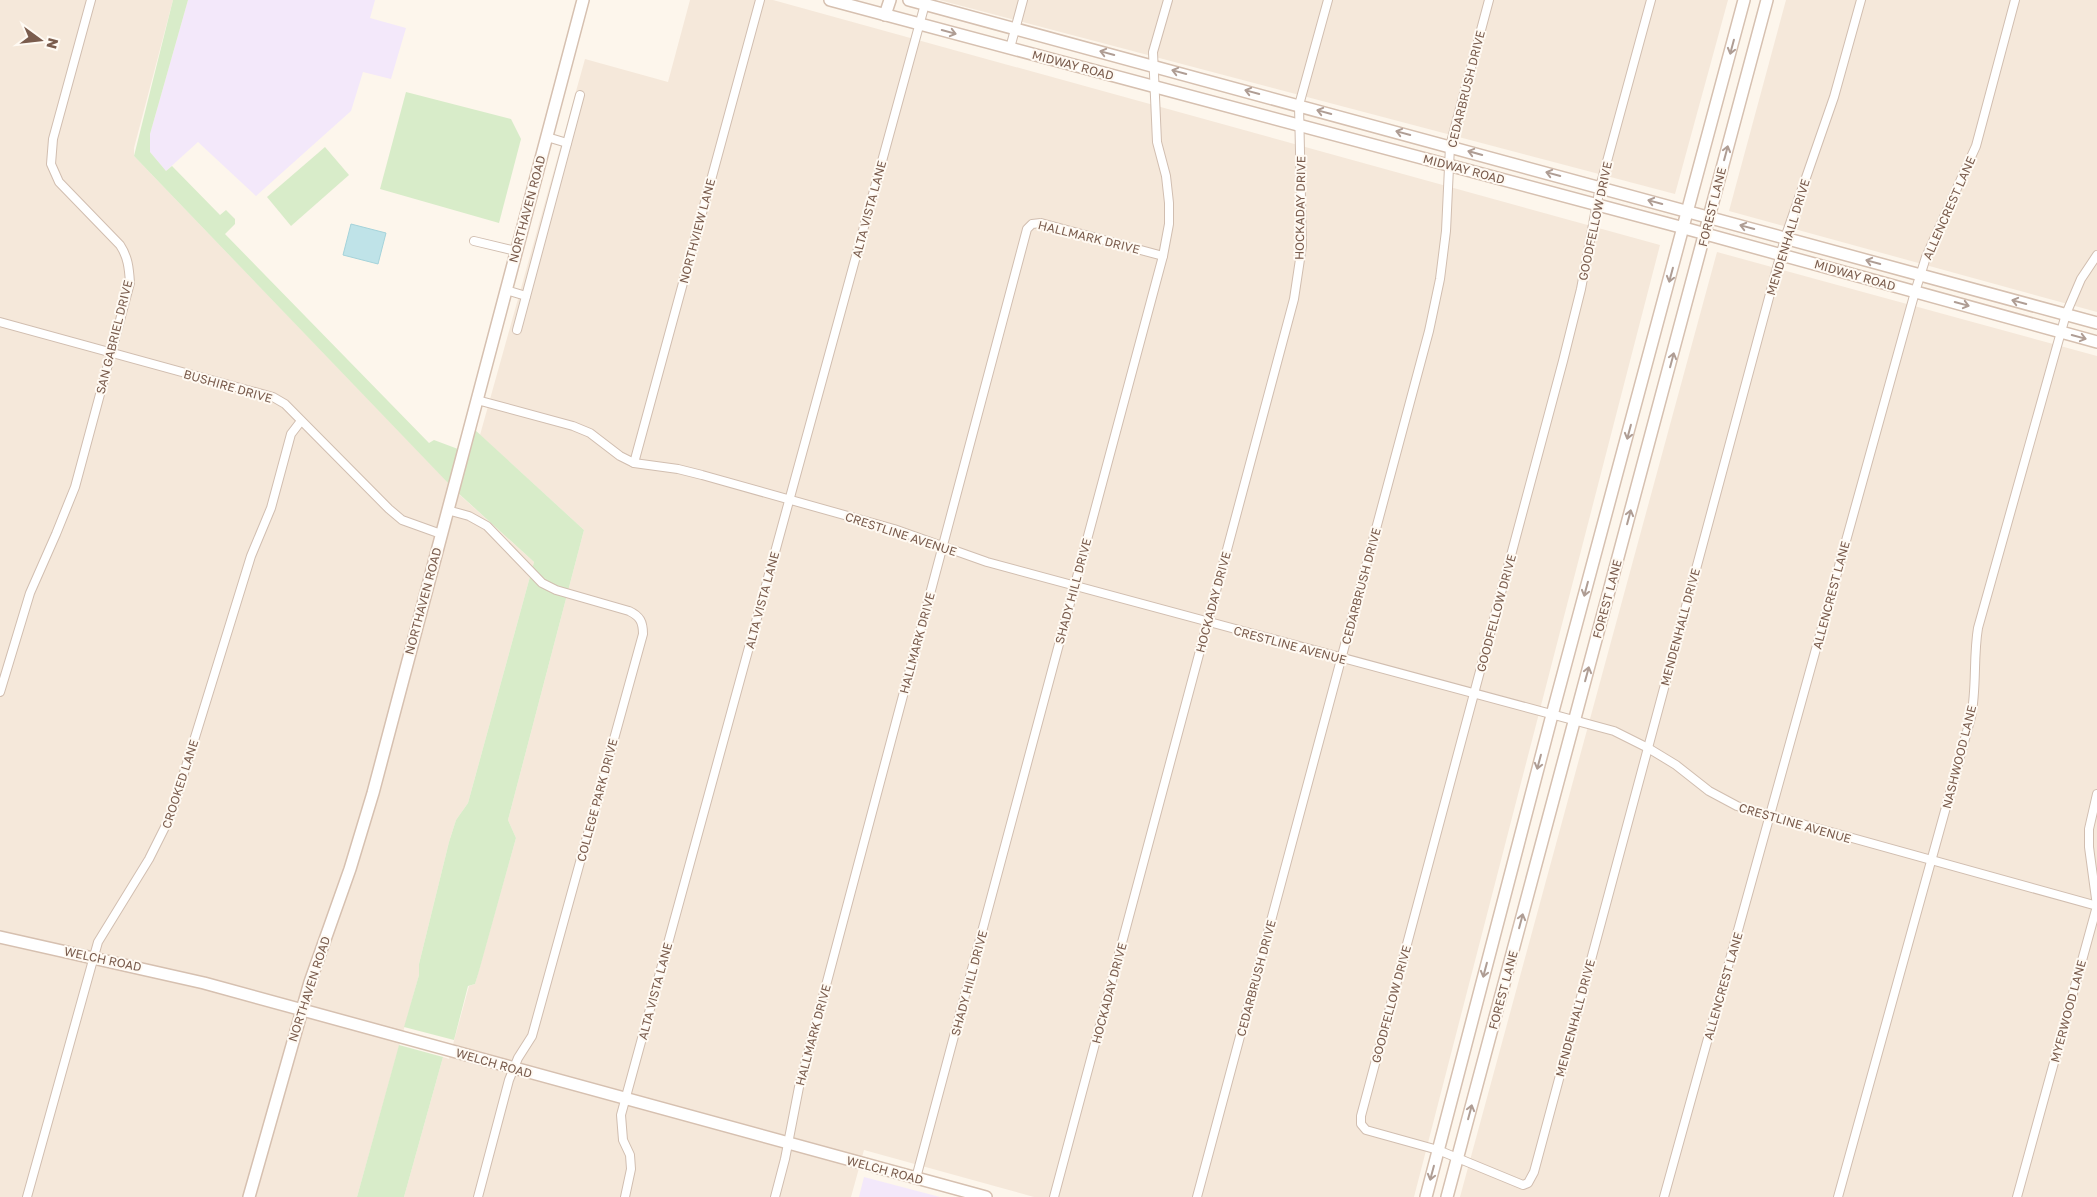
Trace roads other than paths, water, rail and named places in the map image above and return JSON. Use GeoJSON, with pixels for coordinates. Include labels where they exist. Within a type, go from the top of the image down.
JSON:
{"type":"FeatureCollection","features":[{"type":"Feature","properties":{"kind":"main road","name":"NORTHAVEN ROAD"},"geometry":{"type":"LineString","coordinates":[[249,1197],[301,1010],[350,869],[373,793],[582,0]]}},
{"type":"Feature","properties":{"kind":"main road","name":"MIDWAY ROAD"},"geometry":{"type":"LineString","coordinates":[[830,0],[1684,228],[2097,342]]}},
{"type":"Feature","properties":{"kind":"main road"},"geometry":{"type":"LineString","coordinates":[[886,15],[890,0]]}},
{"type":"Feature","properties":{"kind":"main road","name":"MIDWAY ROAD"},"geometry":{"type":"LineString","coordinates":[[909,0],[2097,323]]}},
{"type":"Feature","properties":{"kind":"main road","name":"FOREST LANE"},"geometry":{"type":"LineString","coordinates":[[1426,1197],[1552,715],[1689,211],[1744,0]]}},
{"type":"Feature","properties":{"kind":"main road","name":"FOREST LANE"},"geometry":{"type":"LineString","coordinates":[[1447,1197],[1706,234],[1767,0]]}},
{"type":"Feature","properties":{"kind":"main road","name":"WELCH ROAD"},"geometry":{"type":"LineString","coordinates":[[0,937],[176,976],[986,1197]]}},
{"type":"Feature","properties":{"kind":"street","name":"SAN GABRIEL DRIVE"},"geometry":{"type":"LineString","coordinates":[[0,692],[30,593],[75,487],[130,283],[126,254],[120,245],[60,182],[51,164],[53,139],[91,0]]}},
{"type":"Feature","properties":{"kind":"street","name":"NORTHVIEW LANE"},"geometry":{"type":"LineString","coordinates":[[634,463],[760,0]]}},
{"type":"Feature","properties":{"kind":"street"},"geometry":{"type":"LineString","coordinates":[[1010,48],[1023,0]]}},
{"type":"Feature","properties":{"kind":"street","name":"SHADY HILL DRIVE"},"geometry":{"type":"LineString","coordinates":[[916,1178],[1163,256],[1169,224],[1169,203],[1166,176],[1157,142],[1153,52],[1168,0]]}},
{"type":"Feature","properties":{"kind":"street","name":"HOCKADAY DRIVE"},"geometry":{"type":"LineString","coordinates":[[1054,1197],[1294,299],[1302,246],[1299,105],[1328,0]]}},
{"type":"Feature","properties":{"kind":"street","name":"CEDARBRUSH DRIVE"},"geometry":{"type":"LineString","coordinates":[[1196,1197],[1429,332],[1440,279],[1446,231],[1450,146],[1489,0]]}},
{"type":"Feature","properties":{"kind":"street","name":"GOODFELLOW DRIVE"},"geometry":{"type":"LineString","coordinates":[[1457,1159],[1438,1150],[1366,1130],[1361,1124],[1361,1116],[1563,361],[1581,289],[1600,187],[1651,0]]}},
{"type":"Feature","properties":{"kind":"street","name":"MENDENHALL DRIVE"},"geometry":{"type":"LineString","coordinates":[[1457,1159],[1516,1184],[1523,1185],[1531,1180],[1780,254],[1834,97],[1861,0]]}},
{"type":"Feature","properties":{"kind":"street","name":"ALLENCREST LANE"},"geometry":{"type":"LineString","coordinates":[[1664,1197],[1920,274],[1976,146],[2016,0]]}},
{"type":"Feature","properties":{"kind":"street","name":"ALTA VISTA LANE"},"geometry":{"type":"LineString","coordinates":[[625,1197],[631,1169],[630,1155],[623,1140],[621,1127],[626,1099],[924,4]]}},
{"type":"Feature","properties":{"kind":"street"},"geometry":{"type":"LineString","coordinates":[[516,330],[580,94]]}},
{"type":"Feature","properties":{"kind":"street"},"geometry":{"type":"LineString","coordinates":[[547,136],[567,143]]}},
{"type":"Feature","properties":{"kind":"street","name":"HALLMARK DRIVE"},"geometry":{"type":"LineString","coordinates":[[775,1197],[789,1144],[799,1087],[1027,229],[1032,224],[1041,223],[1163,256]]}},
{"type":"Feature","properties":{"kind":"street"},"geometry":{"type":"LineString","coordinates":[[474,240],[516,251]]}},
{"type":"Feature","properties":{"kind":"street","name":"NASHWOOD LANE"},"geometry":{"type":"LineString","coordinates":[[1838,1197],[1971,717],[1975,690],[1974,650],[1978,628],[2066,314],[2078,284],[2097,255]]}},
{"type":"Feature","properties":{"kind":"street"},"geometry":{"type":"LineString","coordinates":[[506,290],[526,296]]}},
{"type":"Feature","properties":{"kind":"street","name":"BUSHIRE DRIVE"},"geometry":{"type":"LineString","coordinates":[[0,322],[273,398],[285,404],[300,421],[402,520],[441,534]]}},
{"type":"Feature","properties":{"kind":"street","name":"CRESTLINE AVENUE"},"geometry":{"type":"LineString","coordinates":[[477,400],[573,426],[590,433],[620,456],[634,463],[678,469],[894,529],[987,562],[1614,732],[1648,748],[1676,765],[1709,791],[1737,806],[1770,817],[2097,906]]}},
{"type":"Feature","properties":{"kind":"street","name":"CROOKED LANE"},"geometry":{"type":"LineString","coordinates":[[27,1197],[98,942],[149,859],[171,815],[251,556],[271,508],[291,434],[300,421]]}},
{"type":"Feature","properties":{"kind":"street","name":"COLLEGE PARK DRIVE"},"geometry":{"type":"LineString","coordinates":[[447,510],[469,516],[487,526],[542,583],[556,590],[630,610],[638,615],[643,625],[643,634],[532,1036],[509,1080],[478,1197]]}},
{"type":"Feature","properties":{"kind":"street","name":"MYERWOOD LANE"},"geometry":{"type":"LineString","coordinates":[[2017,1197],[2097,906],[2089,829],[2097,794]]}},
{"type":"Feature","properties":{"kind":"water"},"geometry":{"type":"Polygon","coordinates":[[[351,224],[386,233],[378,264],[343,255],[351,224]]]}}]}
